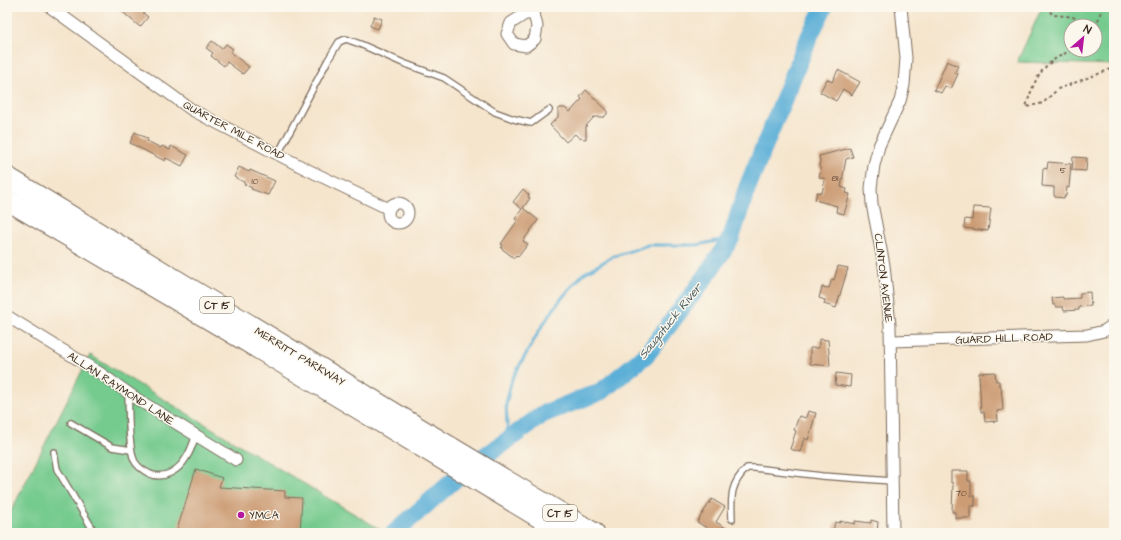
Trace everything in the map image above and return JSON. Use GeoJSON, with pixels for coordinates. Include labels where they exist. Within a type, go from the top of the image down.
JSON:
{"type":"FeatureCollection","features":[{"type":"Feature","properties":{"kind":"highway","name":"MERRITT PARKWAY"},"geometry":{"type":"LineString","coordinates":[[7,177],[423,439],[521,498],[594,533]]}},
{"type":"Feature","properties":{"kind":"highway","name":"MERRITT PARKWAY"},"geometry":{"type":"LineString","coordinates":[[7,200],[244,340],[423,439]]}},
{"type":"Feature","properties":{"kind":"highway"},"geometry":{"type":"LineString","coordinates":[[7,204],[73,239]]}},
{"type":"Feature","properties":{"kind":"highway","name":"MERRITT PARKWAY"},"geometry":{"type":"LineString","coordinates":[[521,498],[565,533]]}},
{"type":"Feature","properties":{"kind":"street","name":"QUARTER MILE ROAD"},"geometry":{"type":"LineString","coordinates":[[50,7],[192,110],[389,208]]}},
{"type":"Feature","properties":{"kind":"street","name":"CLINTON AVENUE"},"geometry":{"type":"LineString","coordinates":[[893,533],[891,341],[884,265],[872,204],[871,182],[879,146],[900,101],[904,85],[906,69],[901,7]]}},
{"type":"Feature","properties":{"kind":"street","name":"ALLAN RAYMOND LANE"},"geometry":{"type":"LineString","coordinates":[[7,316],[100,373],[137,399],[236,460]]}},
{"type":"Feature","properties":{"kind":"street","name":"GUARD HILL ROAD"},"geometry":{"type":"LineString","coordinates":[[891,341],[1087,335],[1104,331],[1114,324]]}},
{"type":"Feature","properties":{"kind":"lane"},"geometry":{"type":"LineString","coordinates":[[278,154],[328,60],[339,42],[346,39],[403,63],[444,78],[495,112],[514,119],[531,123],[549,110]]}},
{"type":"Feature","properties":{"kind":"lane"},"geometry":{"type":"LineString","coordinates":[[128,392],[131,450],[135,462],[143,470],[155,476],[166,476],[178,468],[187,458],[196,435]]}},
{"type":"Feature","properties":{"kind":"lane"},"geometry":{"type":"LineString","coordinates":[[71,423],[112,447],[123,450],[131,450]]}},
{"type":"Feature","properties":{"kind":"lane"},"geometry":{"type":"LineString","coordinates":[[54,452],[57,469],[95,533]]}},
{"type":"Feature","properties":{"kind":"lane"},"geometry":{"type":"LineString","coordinates":[[732,519],[731,502],[733,488],[738,477],[747,468],[822,476],[892,481]]}},
{"type":"Feature","properties":{"kind":"path"},"geometry":{"type":"LineString","coordinates":[[1046,7],[1053,15],[1076,18]]}},
{"type":"Feature","properties":{"kind":"path"},"geometry":{"type":"LineString","coordinates":[[1099,18],[1102,7]]}},
{"type":"Feature","properties":{"kind":"path"},"geometry":{"type":"LineString","coordinates":[[1063,54],[1048,63],[1036,79],[1026,107],[1043,103],[1058,89],[1114,67]]}},
{"type":"Feature","properties":{"kind":"green space"},"geometry":{"type":"Polygon","coordinates":[[[1042,7],[1114,7],[1114,65],[1017,62],[1042,7]]]}},
{"type":"Feature","properties":{"kind":"green space"},"geometry":{"type":"Polygon","coordinates":[[[90,355],[386,533],[7,533],[7,519],[90,355]]]}},
{"type":"Feature","properties":{"kind":"building"},"geometry":{"type":"Polygon","coordinates":[[[117,7],[136,7],[148,17],[140,27],[117,7]]]}},
{"type":"Feature","properties":{"kind":"building"},"geometry":{"type":"Polygon","coordinates":[[[374,16],[382,19],[378,29],[370,26],[374,16]]]}},
{"type":"Feature","properties":{"kind":"building"},"geometry":{"type":"Polygon","coordinates":[[[212,41],[222,49],[226,44],[233,49],[230,52],[249,67],[243,74],[227,62],[224,66],[211,56],[213,53],[206,48],[212,41]]]}},
{"type":"Feature","properties":{"kind":"building"},"geometry":{"type":"Polygon","coordinates":[[[947,61],[958,66],[955,72],[958,74],[951,89],[945,86],[941,93],[934,90],[947,61]]]}},
{"type":"Feature","properties":{"kind":"building"},"geometry":{"type":"Polygon","coordinates":[[[838,70],[860,82],[852,95],[843,89],[836,101],[820,92],[827,79],[832,82],[838,70]]]}},
{"type":"Feature","properties":{"kind":"building"},"geometry":{"type":"Polygon","coordinates":[[[586,90],[607,110],[607,114],[604,117],[594,117],[586,126],[586,139],[579,138],[575,134],[566,142],[550,125],[558,117],[558,110],[560,108],[565,108],[570,112],[582,99],[580,97],[586,90]]]}},
{"type":"Feature","properties":{"kind":"building"},"geometry":{"type":"Polygon","coordinates":[[[135,132],[148,139],[147,141],[161,148],[162,146],[170,150],[171,146],[188,155],[182,166],[166,158],[165,161],[130,143],[135,132]]]}},
{"type":"Feature","properties":{"kind":"building"},"geometry":{"type":"Polygon","coordinates":[[[850,148],[853,157],[846,159],[841,187],[847,189],[846,193],[850,194],[844,214],[836,212],[837,206],[815,200],[817,192],[822,193],[825,179],[819,177],[821,170],[819,166],[819,156],[850,148]]]}},
{"type":"Feature","properties":{"kind":"building"},"geometry":{"type":"Polygon","coordinates":[[[1073,157],[1087,158],[1086,171],[1072,170],[1073,157]]]}},
{"type":"Feature","properties":{"kind":"building"},"geometry":{"type":"Polygon","coordinates":[[[1048,162],[1071,164],[1069,188],[1067,187],[1066,196],[1064,196],[1064,198],[1055,197],[1054,187],[1042,186],[1043,168],[1047,169],[1048,162]]]}},
{"type":"Feature","properties":{"kind":"building"},"geometry":{"type":"Polygon","coordinates":[[[239,167],[275,181],[268,195],[251,189],[252,188],[244,184],[244,182],[234,177],[239,167]]]}},
{"type":"Feature","properties":{"kind":"building"},"geometry":{"type":"Polygon","coordinates":[[[523,189],[530,198],[523,208],[538,220],[523,241],[528,244],[518,257],[516,255],[514,258],[501,248],[503,245],[501,244],[518,220],[515,219],[522,209],[513,202],[523,189]]]}},
{"type":"Feature","properties":{"kind":"building"},"geometry":{"type":"Polygon","coordinates":[[[973,207],[991,208],[988,231],[964,228],[965,219],[972,220],[973,207]]]}},
{"type":"Feature","properties":{"kind":"building"},"geometry":{"type":"Polygon","coordinates":[[[838,266],[848,268],[836,308],[824,304],[825,300],[819,298],[822,287],[829,288],[832,279],[834,280],[838,266]]]}},
{"type":"Feature","properties":{"kind":"building"},"geometry":{"type":"Polygon","coordinates":[[[1090,292],[1091,306],[1079,307],[1079,310],[1064,311],[1063,307],[1056,307],[1053,305],[1052,298],[1080,298],[1080,293],[1090,292]]]}},
{"type":"Feature","properties":{"kind":"building"},"geometry":{"type":"Polygon","coordinates":[[[819,339],[828,340],[830,366],[810,364],[810,348],[819,348],[819,339]]]}},
{"type":"Feature","properties":{"kind":"building"},"geometry":{"type":"Polygon","coordinates":[[[995,372],[996,381],[999,381],[999,386],[1001,386],[1003,410],[997,411],[998,421],[985,422],[984,412],[981,412],[979,373],[995,372]]]}},
{"type":"Feature","properties":{"kind":"building"},"geometry":{"type":"Polygon","coordinates":[[[836,373],[851,375],[850,387],[835,385],[836,373]]]}},
{"type":"Feature","properties":{"kind":"building"},"geometry":{"type":"Polygon","coordinates":[[[808,411],[816,413],[808,440],[804,438],[800,452],[790,449],[799,416],[806,418],[808,411]]]}},
{"type":"Feature","properties":{"kind":"building","name":"YMCA"},"geometry":{"type":"Polygon","coordinates":[[[196,469],[222,478],[219,487],[285,491],[285,497],[302,498],[300,533],[176,533],[196,469]]]}},
{"type":"Feature","properties":{"kind":"building"},"geometry":{"type":"Polygon","coordinates":[[[951,471],[968,471],[968,481],[971,481],[971,496],[975,496],[975,506],[970,506],[970,518],[955,518],[955,512],[952,512],[953,483],[951,483],[951,471]]]}},
{"type":"Feature","properties":{"kind":"building"},"geometry":{"type":"Polygon","coordinates":[[[712,499],[725,507],[716,522],[734,533],[715,533],[697,522],[712,499]]]}},
{"type":"Feature","properties":{"kind":"building"},"geometry":{"type":"Polygon","coordinates":[[[871,520],[878,522],[877,533],[838,533],[838,531],[833,531],[835,522],[840,523],[840,521],[855,524],[855,521],[871,523],[871,520]]]}},
{"type":"Feature","properties":{"kind":"waterway","name":"Saugatuck River"},"geometry":{"type":"LineString","coordinates":[[394,533],[470,466],[543,414],[602,391],[647,354],[704,279],[731,238],[747,188],[810,35],[824,7]]}},
{"type":"Feature","properties":{"kind":"waterway"},"geometry":{"type":"LineString","coordinates":[[508,440],[506,404],[512,379],[542,326],[561,299],[583,274],[612,257],[648,245],[697,245],[731,238]]}},
{"type":"Feature","properties":{"kind":"place","name":"YMCA"},"geometry":{"type":"Point","coordinates":[241,515]}}]}
